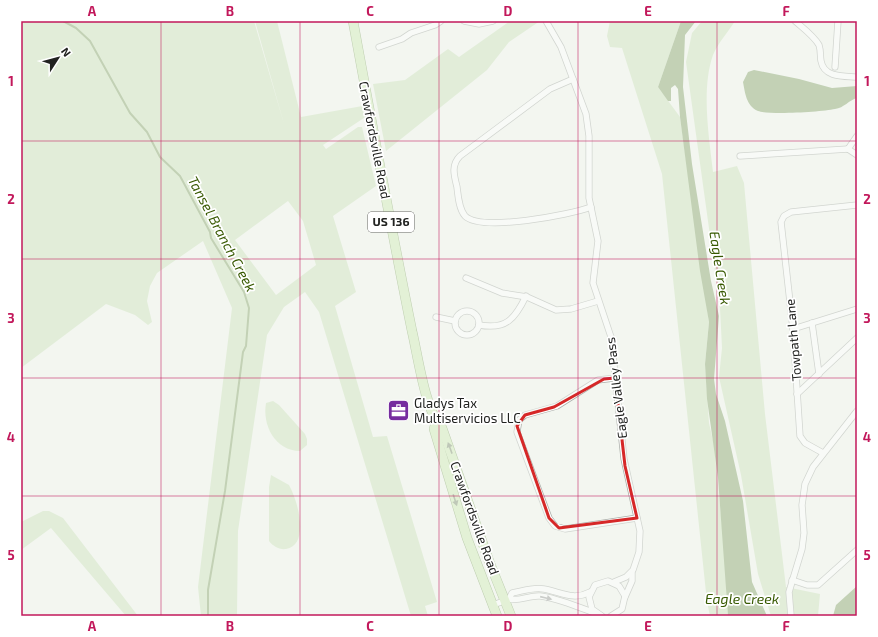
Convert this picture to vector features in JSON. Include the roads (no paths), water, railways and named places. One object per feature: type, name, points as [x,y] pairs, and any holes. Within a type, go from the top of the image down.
[{"type":"main road","name":"Crawfordsville Road","points":[[352,21],[407,306],[426,394],[436,422],[442,428],[480,538],[507,600],[511,616]]},
{"type":"main road","name":"Crawfordsville Road","points":[[436,422],[434,429],[449,482],[467,538],[497,616]]},
{"type":"street","points":[[379,47],[402,39],[415,31],[435,25],[441,21]]},
{"type":"street","points":[[464,21],[479,24],[492,21]]},
{"type":"street","name":"Eagle Valley Pass","points":[[546,21],[561,47],[586,114],[588,127],[588,188],[598,241],[593,277],[594,290],[611,337],[624,459],[637,518],[640,546],[637,562],[632,573],[632,581],[620,610],[611,616]]},
{"type":"street","points":[[796,21],[817,41],[821,52],[821,60],[826,71],[834,75],[857,77]]},
{"type":"street","points":[[835,68],[838,21]]},
{"type":"street","points":[[573,79],[550,89],[456,160],[454,173],[461,209],[465,215],[473,221],[500,222],[534,220],[562,215],[591,207]]},
{"type":"street","points":[[848,149],[857,136]]},
{"type":"street","points":[[740,156],[848,149],[857,155]]},
{"type":"street","name":"Towpath Lane","points":[[823,453],[809,446],[801,438],[793,329],[781,225],[784,216],[792,211],[857,205]]},
{"type":"street","points":[[466,278],[502,293],[526,296],[556,310],[571,309],[598,301]]},
{"type":"street","points":[[479,325],[494,327],[508,322],[517,314],[526,296]]},
{"type":"street","points":[[793,329],[857,309]]},
{"type":"street","points":[[469,311],[477,316],[479,325],[474,333],[466,335],[458,331],[455,321],[460,313],[469,311]]},
{"type":"street","points":[[436,317],[455,321]]},
{"type":"street","points":[[812,323],[819,374]]},
{"type":"street","points":[[797,394],[857,338]]},
{"type":"street","points":[[615,378],[596,381],[557,406],[529,413],[521,418],[517,426],[517,434],[549,520],[559,528],[565,529],[637,518]]},
{"type":"street","points":[[791,616],[789,597],[792,580],[803,543],[803,490],[810,473],[823,453],[857,411]]},
{"type":"street","points":[[792,580],[807,585],[818,585],[857,550]]},
{"type":"street","points":[[601,616],[594,611],[590,604],[590,592],[594,586],[601,582],[614,582],[632,573]]},
{"type":"street","points":[[614,582],[621,588],[625,599]]},
{"type":"street","points":[[507,600],[512,593],[534,589],[545,589],[571,596],[582,595],[590,592]]},
{"type":"street","points":[[493,605],[507,600],[515,601],[533,596],[544,597],[601,616]]},
{"type":"water","name":"Eagle Creek","points":[[681,21],[696,21],[685,35],[683,87],[692,164],[711,281],[719,316],[714,379],[716,394],[725,421],[743,501],[752,582],[767,616],[728,616],[718,478],[707,399],[705,364],[709,322],[700,271],[680,117],[678,89],[675,85],[671,88],[671,101],[668,101],[658,87]]},
{"type":"water","points":[[754,70],[799,79],[832,88],[857,86],[857,98],[841,107],[828,110],[784,113],[758,111],[751,106],[745,94],[743,82],[748,72]]},
{"type":"water","points":[[857,586],[857,616],[833,616],[836,605]]},
{"type":"waterway","name":"Tansel Branch Creek","points":[[63,21],[76,28],[90,41],[130,113],[147,132],[160,157],[180,176],[210,232],[211,238],[244,292],[249,308],[246,346],[243,352],[225,491],[208,590],[208,616]]},
{"type":"place","name":"Gladys Tax Multiservicios LLC","points":[[398,410]]}]
